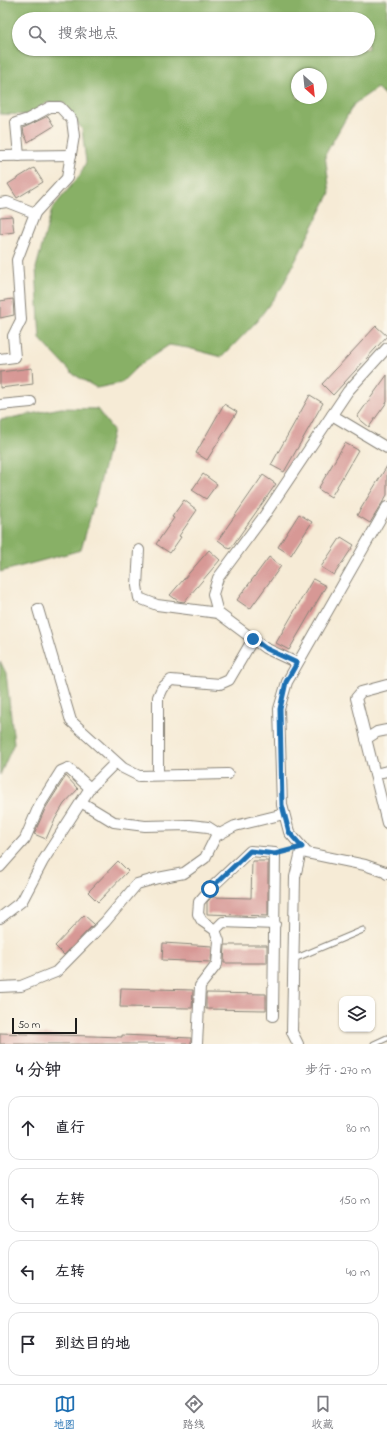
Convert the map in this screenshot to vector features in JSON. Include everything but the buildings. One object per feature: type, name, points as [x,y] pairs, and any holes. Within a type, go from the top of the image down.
[{"type":"street","points":[[0,358],[15,357],[13,336],[21,320],[17,260],[35,213],[67,178],[74,136],[72,120],[60,107],[50,107],[28,119],[16,123],[19,156]]},
{"type":"street","points":[[0,156],[71,155]]},
{"type":"street","points":[[0,203],[6,202],[35,213]]},
{"type":"street","points":[[218,613],[213,594],[218,578],[264,516],[348,391],[387,348]]},
{"type":"street","points":[[0,405],[31,402]]},
{"type":"street","points":[[332,415],[387,448]]},
{"type":"street","points":[[387,507],[286,682],[280,709],[282,805],[289,832],[307,854],[365,864],[387,874]]},
{"type":"street","points":[[139,550],[137,586],[139,598],[157,605],[218,613],[265,648],[297,663]]},
{"type":"street","points":[[38,609],[71,721],[123,768],[139,776],[228,774]]},
{"type":"street","points":[[158,775],[158,697],[162,688],[171,680],[220,684],[229,680],[253,639]]},
{"type":"street","points":[[387,685],[361,692],[356,698],[387,820]]},
{"type":"street","points":[[366,739],[377,732],[387,730]]},
{"type":"street","points":[[0,918],[22,901],[43,861],[90,788],[112,766]]},
{"type":"street","points":[[0,867],[25,839],[39,806],[61,771],[68,768],[90,788]]},
{"type":"street","points":[[375,774],[387,771]]},
{"type":"street","points":[[81,802],[114,822],[145,826],[190,824],[208,827],[219,834]]},
{"type":"street","points":[[0,987],[21,986],[56,972],[105,922],[137,884],[184,873],[205,858],[216,836],[219,834],[235,826],[284,814]]},
{"type":"street","points":[[298,1044],[292,1032],[295,877],[302,847]]},
{"type":"street","points":[[196,1044],[200,986],[217,964],[219,941],[215,930],[202,921],[198,914],[199,902],[210,889],[250,851],[275,854],[273,1016]]},
{"type":"street","points":[[215,930],[223,922],[275,924]]},
{"type":"lane","points":[[294,959],[363,930]]},
{"type":"lane","points":[[374,1044],[387,1038]]},
{"type":"path","points":[[275,854],[302,847]]},
{"type":"green space","points":[[0,0],[387,0],[387,98],[377,88],[354,104],[325,155],[330,193],[282,287],[257,321],[222,357],[188,348],[169,345],[138,366],[121,383],[97,388],[73,374],[40,339],[36,268],[52,209],[80,175],[86,162],[82,129],[63,102],[47,103],[28,115],[0,114]]},
{"type":"green space","points":[[61,408],[97,409],[113,430],[81,550],[0,572],[0,420]]},
{"type":"green space","points":[[0,661],[6,673],[14,743],[0,775]]},
{"type":"route","points":[[210,889],[250,851],[275,854],[302,847],[289,832],[282,805],[280,709],[286,682],[297,663],[265,648],[253,639]]}]
